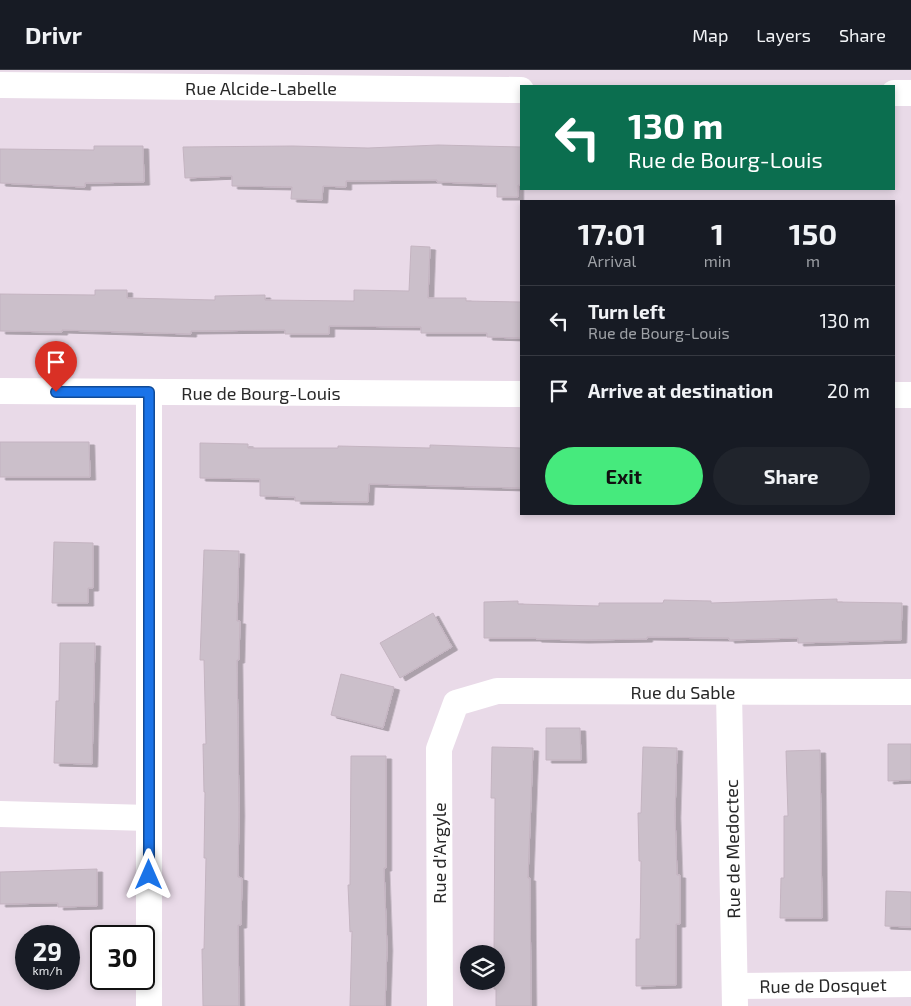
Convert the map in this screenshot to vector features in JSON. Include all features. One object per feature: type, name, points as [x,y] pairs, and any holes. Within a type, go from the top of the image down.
[{"type":"street","name":"Rue Alcide-Labelle","points":[[0,85],[520,90]]},
{"type":"street","points":[[895,93],[911,93]]},
{"type":"street","name":"Rue de Bourg-Louis","points":[[0,391],[520,394]]},
{"type":"street","points":[[149,392],[149,1006]]},
{"type":"street","points":[[895,395],[911,395]]},
{"type":"street","name":"Rue du Sable","points":[[456,703],[497,691],[911,692]]},
{"type":"street","name":"Rue de Medoctec","points":[[729,692],[735,996]]},
{"type":"street","name":"Rue d'Argyle","points":[[440,1006],[439,749],[456,703]]},
{"type":"street","points":[[0,814],[149,818]]},
{"type":"street","name":"Rue de Dosquet","points":[[735,996],[911,984]]},
{"type":"building","points":[[438,145],[520,147],[520,185],[518,185],[518,197],[497,197],[497,184],[437,182],[437,180],[346,181],[346,187],[323,186],[322,200],[291,199],[292,187],[232,186],[232,176],[185,178],[183,147],[293,146],[368,148]]},
{"type":"building","points":[[94,146],[143,146],[144,182],[85,183],[85,187],[0,183],[0,149],[94,150]]},
{"type":"building","points":[[411,246],[430,247],[428,298],[466,298],[466,301],[520,302],[520,338],[487,337],[487,333],[421,333],[421,327],[329,326],[329,334],[285,334],[285,330],[191,331],[191,334],[62,330],[62,332],[0,331],[0,294],[95,295],[95,290],[127,290],[127,298],[215,300],[215,296],[265,295],[265,300],[354,301],[354,290],[409,291]]},
{"type":"building","points":[[0,442],[89,442],[90,477],[0,477]]},
{"type":"building","points":[[200,443],[248,444],[248,448],[338,448],[338,446],[430,448],[430,445],[520,448],[520,488],[369,484],[368,502],[295,501],[295,497],[260,496],[260,479],[200,478]]},
{"type":"building","points":[[54,542],[93,543],[93,588],[88,588],[88,603],[52,603]]},
{"type":"building","points":[[204,550],[239,551],[237,621],[240,621],[239,660],[237,660],[238,877],[242,878],[241,925],[238,925],[239,1006],[203,1006],[202,949],[204,949],[206,858],[204,858],[205,792],[203,744],[206,744],[204,660],[200,660]]},
{"type":"building","points":[[837,599],[837,602],[902,603],[901,640],[798,643],[798,638],[729,640],[729,638],[647,637],[647,639],[583,640],[484,638],[484,602],[518,601],[518,604],[599,606],[599,603],[663,603],[664,600],[711,601],[711,603]]},
{"type":"building","points":[[433,613],[452,647],[400,678],[380,643]]},
{"type":"building","points":[[60,643],[95,643],[92,764],[54,763],[56,701],[59,701]]},
{"type":"building","points":[[341,674],[394,687],[383,728],[331,715]]},
{"type":"building","points":[[546,728],[580,728],[581,760],[546,760]]},
{"type":"building","points":[[888,744],[911,744],[911,780],[888,781]]},
{"type":"building","points":[[492,747],[533,748],[528,878],[530,878],[531,1006],[496,1006],[496,990],[505,990],[505,945],[494,945],[495,798],[491,798]]},
{"type":"building","points":[[643,747],[677,748],[675,815],[677,875],[680,875],[680,924],[676,924],[676,985],[636,986],[636,939],[640,939],[641,861],[639,861],[638,813],[641,813]]},
{"type":"building","points":[[820,750],[822,918],[780,918],[781,878],[784,878],[784,816],[788,816],[786,751]]},
{"type":"building","points":[[351,756],[386,756],[386,868],[384,868],[387,948],[385,1006],[350,1006],[352,931],[350,932],[348,885],[350,885]]},
{"type":"building","points":[[97,869],[97,906],[58,907],[58,903],[0,904],[0,872]]},
{"type":"building","points":[[886,891],[911,892],[911,927],[885,926]]},
{"type":"route","points":[[56,392],[149,392],[149,875]]}]
